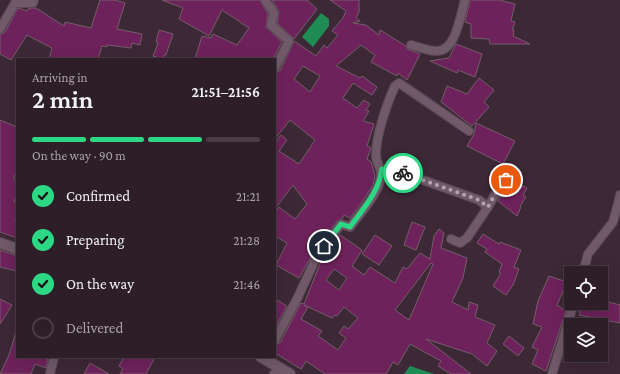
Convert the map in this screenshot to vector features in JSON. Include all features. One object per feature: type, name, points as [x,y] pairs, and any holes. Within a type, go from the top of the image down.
[{"type":"street","points":[[0,29],[15,3],[32,3],[34,0]]},
{"type":"street","points":[[265,0],[274,13],[271,24],[289,41],[276,66]]},
{"type":"street","points":[[411,45],[436,51],[445,49],[452,44],[465,0]]},
{"type":"street","points":[[276,338],[298,297],[316,258],[341,224],[350,227],[376,191],[382,169],[375,156],[384,114],[392,93],[399,83],[469,131]]},
{"type":"street","points":[[382,169],[402,173],[479,200],[488,207]]},
{"type":"street","points":[[451,239],[460,243],[467,238],[488,207],[502,182],[506,180],[503,173]]},
{"type":"street","points":[[584,266],[588,254],[613,222],[619,204],[620,195]]},
{"type":"street","points":[[0,243],[16,249]]},
{"type":"street","points":[[552,374],[572,310]]},
{"type":"street","points":[[50,374],[54,358]]},
{"type":"street","points":[[264,358],[276,370],[290,374]]},
{"type":"shaded area","points":[[321,13],[329,19],[329,26],[313,47],[302,37]]},
{"type":"shaded area","points":[[410,366],[434,374],[404,374]]},
{"type":"building","points":[[100,0],[115,0],[125,3],[117,29],[142,34],[140,45],[132,43],[131,48],[107,45],[107,47],[102,46],[98,58],[49,58],[52,48],[27,35],[11,60],[0,54],[0,35],[5,32],[18,8],[27,11],[29,8],[36,8],[64,26],[65,22],[91,28]]},
{"type":"building","points":[[162,0],[260,0],[268,14],[266,27],[282,42],[274,58],[195,58],[202,36],[211,38],[213,34],[237,45],[249,28],[222,10],[209,36],[179,19],[183,8]]},
{"type":"building","points":[[272,0],[307,0],[317,9],[294,39],[277,23],[279,12]]},
{"type":"building","points":[[330,0],[359,0],[359,12],[356,18],[360,21],[353,23],[366,25],[379,35],[380,30],[406,46],[407,49],[420,54],[407,80],[398,73],[397,76],[371,62],[375,55],[361,45],[336,66],[360,78],[362,76],[377,87],[372,95],[353,83],[343,98],[357,108],[364,100],[370,104],[366,110],[369,111],[363,121],[374,124],[367,146],[371,148],[367,159],[371,162],[375,176],[373,185],[362,202],[350,218],[344,215],[342,219],[337,221],[312,255],[299,278],[276,265],[287,243],[276,237],[276,211],[279,207],[295,219],[307,204],[293,185],[276,208],[276,142],[281,135],[287,140],[279,151],[299,164],[315,140],[290,120],[276,138],[276,73],[280,71],[294,41],[316,56],[324,45],[327,48],[338,35],[332,31],[343,18],[346,11]],"holes":[[[303,66],[320,76],[310,92],[294,79]]]},
{"type":"building","points":[[470,0],[499,0],[515,4],[511,21],[515,22],[512,30],[514,30],[513,36],[530,44],[490,44],[489,39],[471,38],[471,24],[465,22]]},
{"type":"building","points":[[159,30],[173,34],[166,55],[164,55],[162,58],[153,56],[158,43],[156,42]]},
{"type":"building","points":[[456,44],[482,54],[475,77],[458,70],[457,73],[430,61],[449,58]]},
{"type":"building","points":[[479,78],[494,90],[484,102],[489,107],[472,126],[441,102],[447,86],[467,94]]},
{"type":"building","points":[[0,120],[16,127],[16,173],[13,179],[16,180],[16,196],[14,202],[16,202],[16,238],[0,232]]},
{"type":"building","points":[[476,123],[515,141],[503,164],[467,146],[474,134]]},
{"type":"building","points":[[511,180],[527,188],[523,195],[526,197],[520,206],[521,207],[517,216],[498,201]]},
{"type":"building","points":[[412,222],[425,227],[416,250],[404,245]]},
{"type":"building","points":[[439,229],[444,233],[441,248],[467,258],[463,278],[452,302],[468,310],[469,302],[478,305],[475,317],[495,325],[487,343],[497,351],[487,366],[472,354],[426,339],[471,374],[451,374],[438,366],[441,361],[410,344],[398,365],[393,362],[386,374],[325,374],[306,361],[301,369],[276,354],[276,345],[280,343],[301,303],[304,304],[321,261],[340,235],[362,250],[352,266],[364,275],[370,267],[395,283],[403,267],[407,269],[420,253],[430,259],[434,236]],"holes":[[[431,263],[433,264],[409,320],[395,310]],[[334,269],[347,278],[339,290],[326,280]],[[304,305],[332,318],[335,315],[337,316],[344,307],[358,318],[348,329],[344,326],[339,333],[346,338],[338,350],[318,336],[322,331],[301,319],[308,307]]]},
{"type":"building","points":[[483,234],[499,244],[500,242],[521,250],[514,267],[519,269],[513,285],[506,295],[493,286],[501,273],[499,272],[502,264],[485,252],[487,249],[477,243]]},
{"type":"building","points":[[375,235],[392,246],[379,265],[362,254]]},
{"type":"building","points":[[0,250],[16,256],[16,271],[0,267]]},
{"type":"building","points":[[549,276],[564,281],[564,289],[557,305],[566,311],[546,371],[532,364],[538,350],[532,347],[542,327],[533,324],[538,301]]},
{"type":"building","points":[[0,299],[12,305],[0,324]]},
{"type":"building","points":[[276,300],[287,306],[276,326]]},
{"type":"building","points":[[608,302],[620,305],[620,323],[608,321],[608,318],[594,318],[579,315],[580,310],[608,310]]},
{"type":"building","points":[[16,332],[16,358],[48,358],[46,368],[35,364],[31,374],[0,374],[9,355]]},
{"type":"building","points":[[509,336],[524,348],[518,356],[503,344]]},
{"type":"building","points":[[123,358],[154,358],[146,374],[120,374],[123,369],[119,366]]},
{"type":"building","points":[[90,363],[109,374],[84,374]]},
{"type":"way so far","points":[[403,173],[479,200],[488,207],[502,182],[506,180]]},
{"type":"route","points":[[324,246],[341,224],[350,227],[376,191],[382,169],[403,173]]}]
